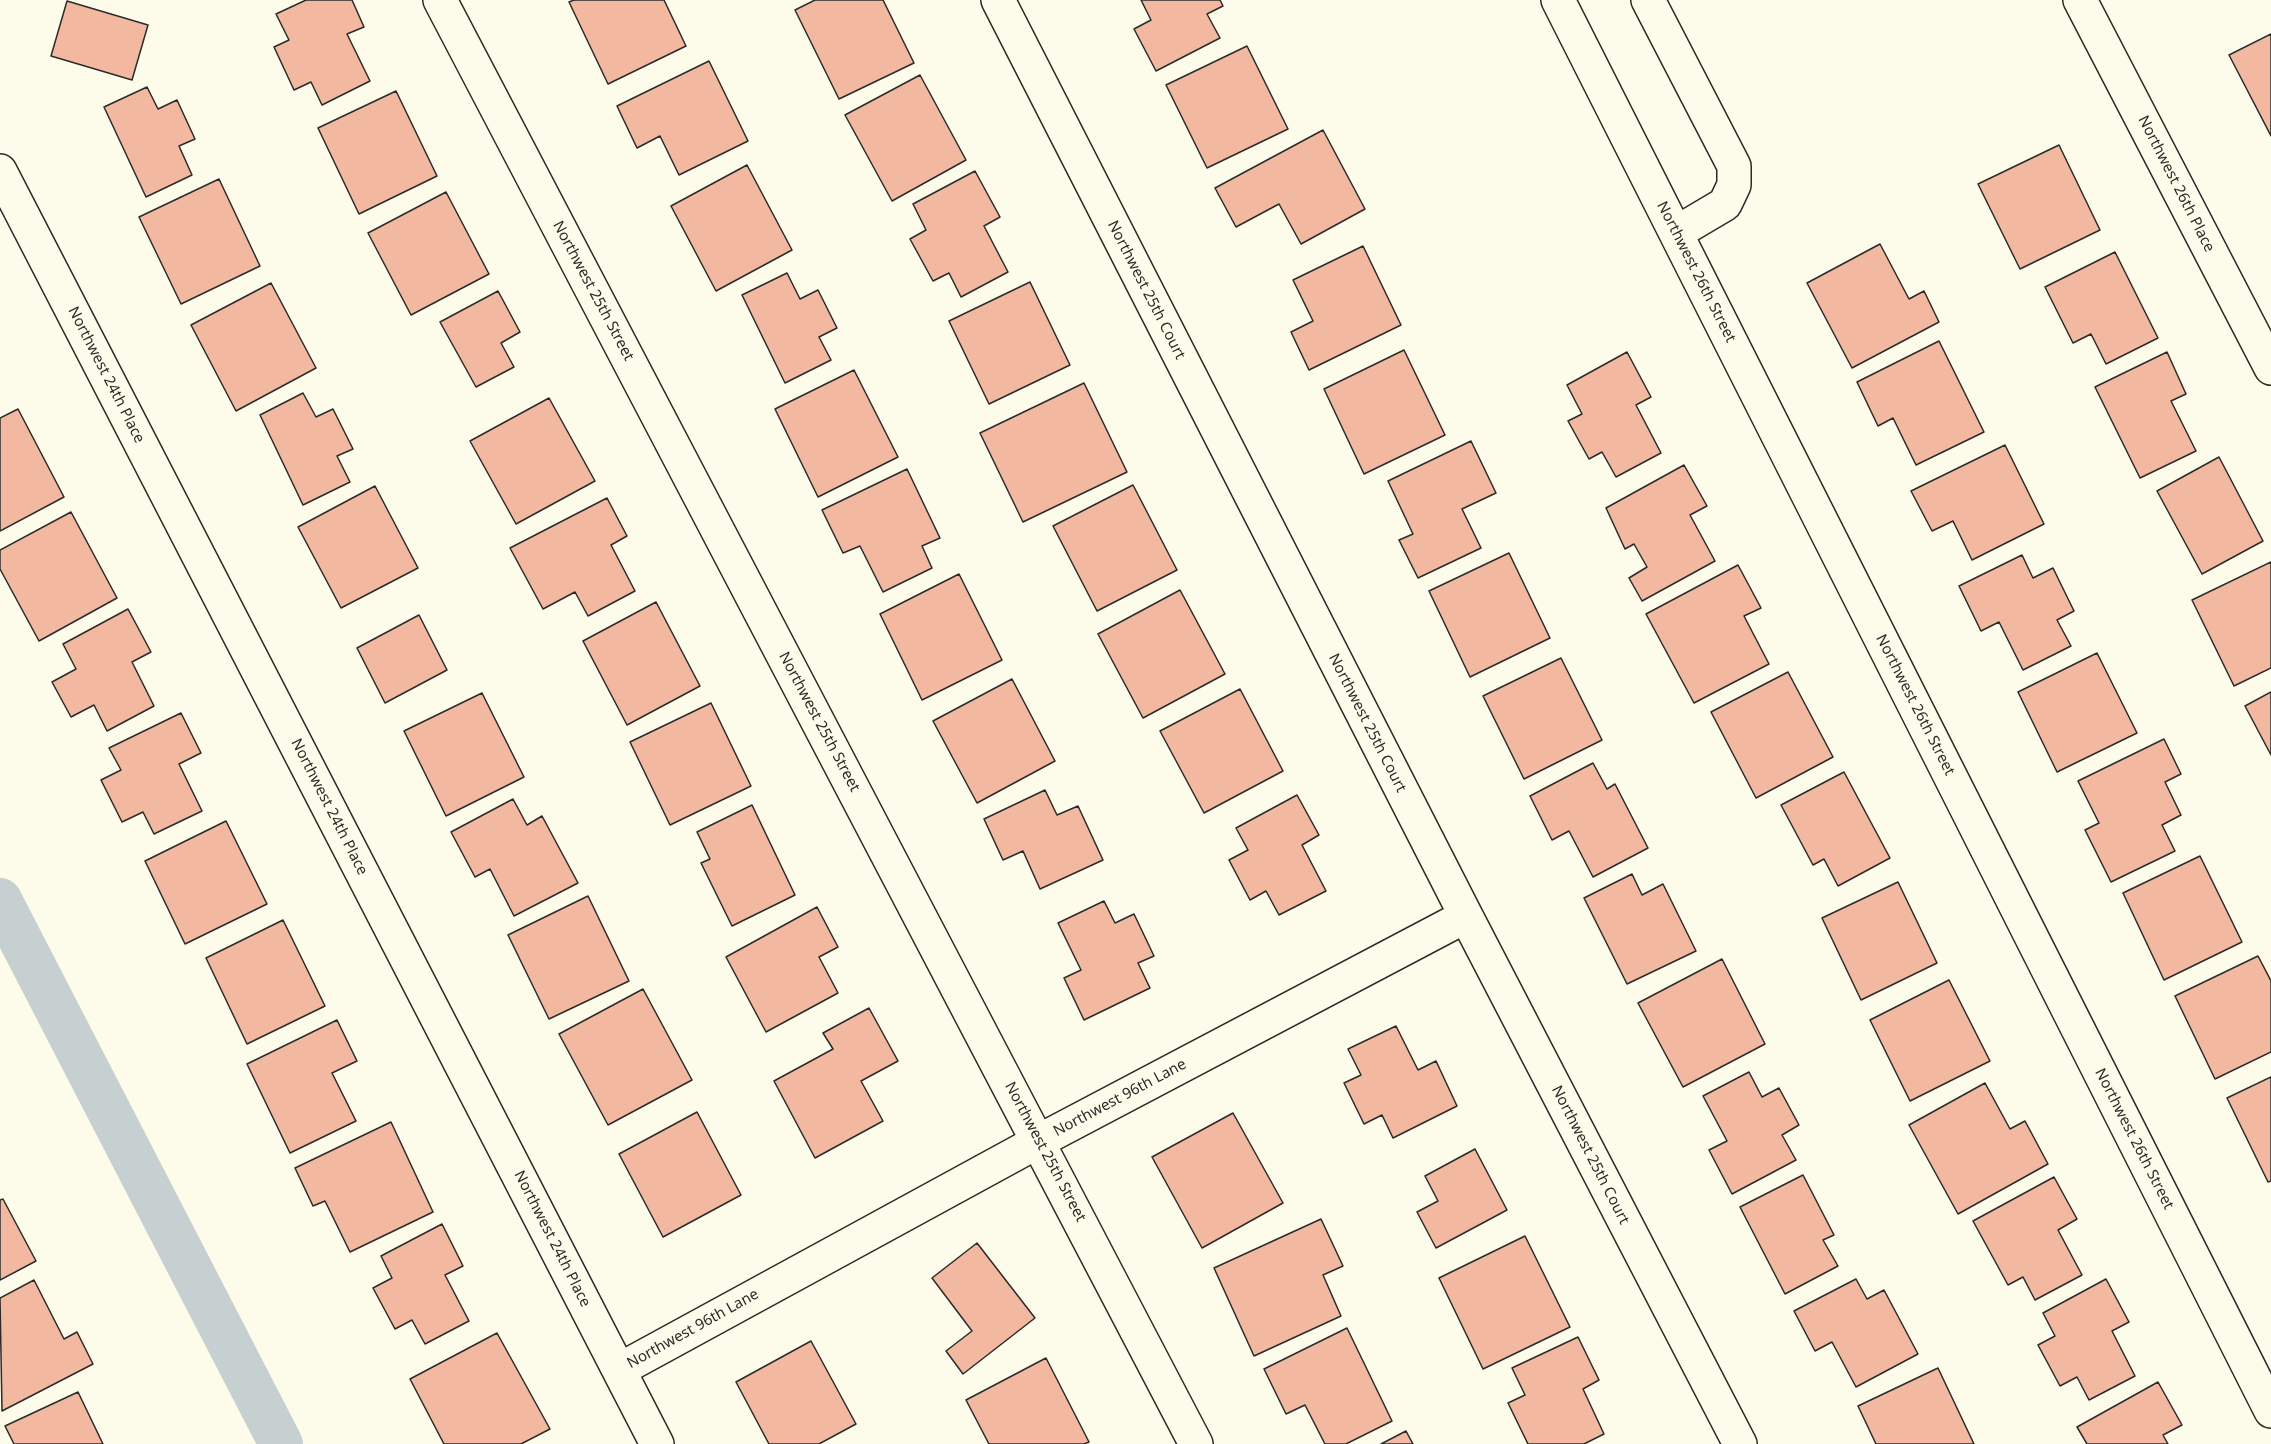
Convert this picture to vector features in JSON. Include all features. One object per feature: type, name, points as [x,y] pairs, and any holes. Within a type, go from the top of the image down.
[{"type":"street","name":"Northwest 25th Street","points":[[440,0],[1196,1444]]},
{"type":"street","name":"Northwest 25th Court","points":[[998,0],[1466,916],[1740,1444]]},
{"type":"street","name":"Northwest 26th Street","points":[[1558,0],[2271,1411]]},
{"type":"street","points":[[1648,0],[1734,166],[1734,185],[1725,204],[1676,233]]},
{"type":"street","name":"Northwest 26th Place","points":[[2080,0],[2271,368]]},
{"type":"street","name":"Northwest 24th Place","points":[[0,171],[657,1444]]},
{"type":"street","name":"Northwest 96th Lane","points":[[619,1370],[1039,1141],[1466,916]]},
{"type":"building","points":[[306,0],[352,0],[364,27],[347,34],[370,81],[322,105],[311,82],[294,90],[274,47],[289,40],[276,14]]},
{"type":"building","points":[[574,0],[664,0],[686,46],[608,84],[569,2]]},
{"type":"building","points":[[815,0],[883,0],[914,63],[839,99],[795,10]]},
{"type":"building","points":[[1141,0],[1220,0],[1223,6],[1207,14],[1220,38],[1156,71],[1134,29],[1151,20]]},
{"type":"building","points":[[67,1],[148,25],[132,80],[51,56]]},
{"type":"building","points":[[2271,34],[2271,136],[2229,55]]},
{"type":"building","points":[[1247,46],[1288,129],[1207,168],[1166,85]]},
{"type":"building","points":[[709,61],[748,141],[679,175],[660,136],[637,148],[617,106]]},
{"type":"building","points":[[920,75],[966,160],[892,201],[845,115]]},
{"type":"building","points":[[147,87],[158,109],[177,100],[195,139],[179,146],[192,175],[146,197],[104,107]]},
{"type":"building","points":[[396,91],[437,176],[359,214],[318,128]]},
{"type":"building","points":[[1323,130],[1365,209],[1301,244],[1279,204],[1236,227],[1215,188]]},
{"type":"building","points":[[2059,145],[2100,230],[2020,269],[1978,184]]},
{"type":"building","points":[[747,165],[792,250],[716,291],[671,206]]},
{"type":"building","points":[[975,171],[1000,217],[984,226],[1008,272],[961,297],[949,273],[933,281],[910,239],[926,230],[913,204]]},
{"type":"building","points":[[219,179],[260,266],[181,304],[139,217]]},
{"type":"building","points":[[446,192],[489,274],[411,315],[368,233]]},
{"type":"building","points":[[1880,244],[1909,299],[1924,291],[1939,322],[1852,368],[1807,283]]},
{"type":"building","points":[[1363,246],[1401,325],[1309,370],[1291,332],[1313,321],[1293,280]]},
{"type":"building","points":[[2115,252],[2158,338],[2106,364],[2091,334],[2073,343],[2045,287]]},
{"type":"building","points":[[787,273],[800,299],[818,290],[837,328],[819,337],[831,360],[785,383],[742,295]]},
{"type":"building","points":[[1030,282],[1070,365],[989,404],[949,321]]},
{"type":"building","points":[[271,283],[316,368],[236,411],[191,325]]},
{"type":"building","points":[[498,291],[520,332],[501,343],[514,367],[476,387],[440,322]]},
{"type":"building","points":[[1939,341],[1984,432],[1916,465],[1893,418],[1878,426],[1857,382]]},
{"type":"building","points":[[1404,350],[1445,435],[1364,474],[1324,389]]},
{"type":"building","points":[[1627,352],[1651,397],[1636,405],[1661,453],[1616,477],[1602,452],[1589,459],[1568,421],[1582,414],[1567,385]]},
{"type":"building","points":[[2167,352],[2186,394],[2171,401],[2196,451],[2140,478],[2095,387]]},
{"type":"building","points":[[854,370],[898,457],[818,497],[775,409]]},
{"type":"building","points":[[1084,383],[1127,472],[1023,522],[980,433]]},
{"type":"building","points":[[303,393],[316,417],[333,409],[353,449],[337,456],[350,482],[303,505],[260,415]]},
{"type":"building","points":[[549,398],[595,481],[516,524],[470,441]]},
{"type":"building","points":[[18,409],[64,497],[0,531],[0,418]]},
{"type":"building","points":[[1471,441],[1496,493],[1462,509],[1481,548],[1418,578],[1399,540],[1413,534],[1388,481]]},
{"type":"building","points":[[2005,445],[2044,524],[1972,560],[1953,521],[1932,531],[1911,491]]},
{"type":"building","points":[[2219,457],[2263,541],[2202,574],[2157,491]]},
{"type":"building","points":[[1684,465],[1707,506],[1690,515],[1715,561],[1642,601],[1629,578],[1647,567],[1634,544],[1625,549],[1606,508]]},
{"type":"building","points":[[907,469],[940,538],[922,546],[932,568],[883,592],[860,546],[843,553],[822,510]]},
{"type":"building","points":[[1133,485],[1177,570],[1097,611],[1053,526]]},
{"type":"building","points":[[375,486],[418,568],[341,608],[298,527]]},
{"type":"building","points":[[607,498],[627,536],[611,545],[635,591],[588,616],[575,592],[543,609],[510,548]]},
{"type":"building","points":[[71,512],[117,598],[39,641],[0,569],[0,550]]},
{"type":"building","points":[[1509,553],[1550,638],[1470,677],[1429,591]]},
{"type":"building","points":[[2022,555],[2033,578],[2053,568],[2074,611],[2057,620],[2071,646],[2023,670],[1999,622],[1981,631],[1959,586]]},
{"type":"building","points":[[2271,562],[2271,668],[2234,686],[2192,600]]},
{"type":"building","points":[[1738,565],[1761,608],[1744,616],[1769,664],[1694,703],[1646,614]]},
{"type":"building","points":[[959,574],[1002,660],[922,700],[880,614]]},
{"type":"building","points":[[1180,590],[1225,674],[1143,718],[1098,634]]},
{"type":"building","points":[[656,602],[700,686],[627,725],[583,641]]},
{"type":"building","points":[[128,609],[151,652],[132,662],[154,706],[107,731],[94,705],[71,717],[52,682],[76,669],[63,644]]},
{"type":"building","points":[[419,615],[447,670],[385,703],[357,648]]},
{"type":"building","points":[[2097,653],[2137,733],[2057,772],[2018,692]]},
{"type":"building","points":[[1561,658],[1602,740],[1524,779],[1483,696]]},
{"type":"building","points":[[1788,672],[1833,757],[1756,798],[1711,712]]},
{"type":"building","points":[[1012,679],[1055,761],[977,803],[933,721]]},
{"type":"building","points":[[1240,689],[1283,771],[1204,813],[1160,731]]},
{"type":"building","points":[[2271,692],[2271,755],[2245,706]]},
{"type":"building","points":[[482,693],[524,777],[446,816],[404,731]]},
{"type":"building","points":[[711,703],[751,786],[670,825],[630,742]]},
{"type":"building","points":[[181,713],[201,753],[179,764],[202,811],[154,834],[143,812],[122,822],[101,780],[121,770],[109,748]]},
{"type":"building","points":[[2164,739],[2181,774],[2165,782],[2181,815],[2162,825],[2175,851],[2111,882],[2085,830],[2099,823],[2078,781]]},
{"type":"building","points":[[1593,763],[1607,789],[1615,784],[1648,848],[1593,877],[1569,831],[1552,840],[1530,796]]},
{"type":"building","points":[[1844,772],[1890,858],[1838,886],[1824,859],[1813,865],[1781,805]]},
{"type":"building","points":[[1045,790],[1057,815],[1078,806],[1103,860],[1040,889],[1023,851],[1003,860],[984,819]]},
{"type":"building","points":[[1297,795],[1319,835],[1302,845],[1326,891],[1279,915],[1266,891],[1250,900],[1229,860],[1248,850],[1236,828]]},
{"type":"building","points":[[513,799],[527,825],[542,816],[578,883],[514,916],[490,869],[475,877],[451,832]]},
{"type":"building","points":[[752,805],[795,895],[732,926],[701,863],[710,859],[697,832]]},
{"type":"building","points":[[226,821],[267,904],[185,944],[145,861]]},
{"type":"building","points":[[2200,856],[2242,942],[2164,980],[2123,893]]},
{"type":"building","points":[[1632,874],[1642,895],[1663,884],[1696,951],[1627,984],[1584,898]]},
{"type":"building","points":[[1898,882],[1937,963],[1861,1000],[1822,918]]},
{"type":"building","points":[[588,896],[629,981],[549,1019],[508,935]]},
{"type":"building","points":[[1104,901],[1115,923],[1134,914],[1154,956],[1138,963],[1150,988],[1084,1020],[1064,978],[1081,970],[1058,923]]},
{"type":"building","points":[[817,907],[838,947],[819,957],[838,993],[766,1032],[726,957]]},
{"type":"building","points":[[283,920],[325,1006],[247,1044],[206,958]]},
{"type":"building","points":[[2258,956],[2271,981],[2271,1052],[2215,1079],[2175,996]]},
{"type":"building","points":[[1722,959],[1765,1044],[1683,1087],[1638,1003]]},
{"type":"building","points":[[1949,980],[1990,1061],[1910,1101],[1870,1020]]},
{"type":"building","points":[[643,989],[692,1080],[608,1125],[559,1034]]},
{"type":"building","points":[[869,1008],[898,1061],[861,1081],[883,1121],[815,1158],[774,1081],[833,1049],[823,1033]]},
{"type":"building","points":[[337,1020],[357,1061],[332,1073],[356,1121],[290,1153],[247,1064]]},
{"type":"building","points":[[1396,1026],[1418,1070],[1436,1061],[1457,1106],[1393,1138],[1382,1115],[1364,1124],[1344,1083],[1361,1075],[1348,1049]]},
{"type":"building","points":[[1749,1072],[1762,1097],[1779,1088],[1799,1125],[1782,1135],[1796,1160],[1732,1194],[1709,1150],[1727,1141],[1703,1096]]},
{"type":"building","points":[[2271,1077],[2271,1181],[2268,1182],[2227,1098]]},
{"type":"building","points":[[1985,1083],[2010,1129],[2025,1121],[2048,1164],[1958,1214],[1909,1125]]},
{"type":"building","points":[[697,1112],[741,1195],[663,1237],[619,1154]]},
{"type":"building","points":[[1233,1113],[1283,1203],[1202,1248],[1152,1157]]},
{"type":"building","points":[[391,1122],[433,1212],[350,1252],[325,1201],[313,1206],[295,1168]]},
{"type":"building","points":[[1475,1149],[1507,1210],[1436,1248],[1417,1212],[1438,1201],[1425,1176]]},
{"type":"building","points":[[1803,1175],[1834,1235],[1823,1240],[1838,1266],[1785,1294],[1740,1207]]},
{"type":"building","points":[[2054,1177],[2077,1219],[2058,1230],[2082,1275],[2035,1300],[2023,1277],[2008,1285],[1973,1221]]},
{"type":"building","points":[[3,1199],[36,1261],[0,1280],[0,1200]]},
{"type":"building","points":[[1321,1219],[1343,1266],[1323,1275],[1341,1316],[1254,1356],[1214,1268]]},
{"type":"building","points":[[442,1224],[463,1266],[445,1275],[469,1321],[425,1344],[412,1320],[395,1329],[373,1288],[392,1278],[381,1256]]},
{"type":"building","points":[[1525,1236],[1570,1327],[1483,1369],[1439,1278]]},
{"type":"building","points":[[977,1243],[1035,1318],[963,1374],[946,1351],[972,1331],[932,1278]]},
{"type":"building","points":[[1856,1279],[1867,1299],[1884,1290],[1918,1354],[1856,1387],[1832,1342],[1815,1351],[1794,1311]]},
{"type":"building","points":[[2106,1279],[2129,1322],[2112,1331],[2135,1376],[2089,1400],[2077,1377],[2060,1386],[2038,1345],[2055,1336],[2043,1313]]},
{"type":"building","points":[[34,1280],[64,1339],[77,1332],[93,1364],[2,1411],[0,1298]]},
{"type":"building","points":[[1347,1328],[1392,1421],[1346,1444],[1325,1444],[1305,1405],[1286,1414],[1264,1369]]},
{"type":"building","points":[[497,1333],[550,1429],[521,1444],[444,1444],[410,1379]]},
{"type":"building","points":[[1578,1337],[1599,1380],[1583,1389],[1604,1434],[1584,1444],[1528,1444],[1508,1403],[1525,1395],[1512,1368]]},
{"type":"building","points":[[811,1341],[856,1424],[819,1444],[769,1444],[736,1382]]},
{"type":"building","points":[[1046,1358],[1089,1442],[1084,1444],[989,1444],[966,1400]]},
{"type":"building","points":[[1938,1368],[1974,1444],[1876,1444],[1858,1406]]},
{"type":"building","points":[[2158,1382],[2182,1425],[2163,1435],[2168,1444],[2087,1444],[2077,1427]]},
{"type":"building","points":[[78,1392],[103,1444],[14,1444],[5,1426]]},
{"type":"building","points":[[1406,1431],[1413,1444],[1381,1444]]},
{"type":"waterway","points":[[0,900],[281,1444]]}]
